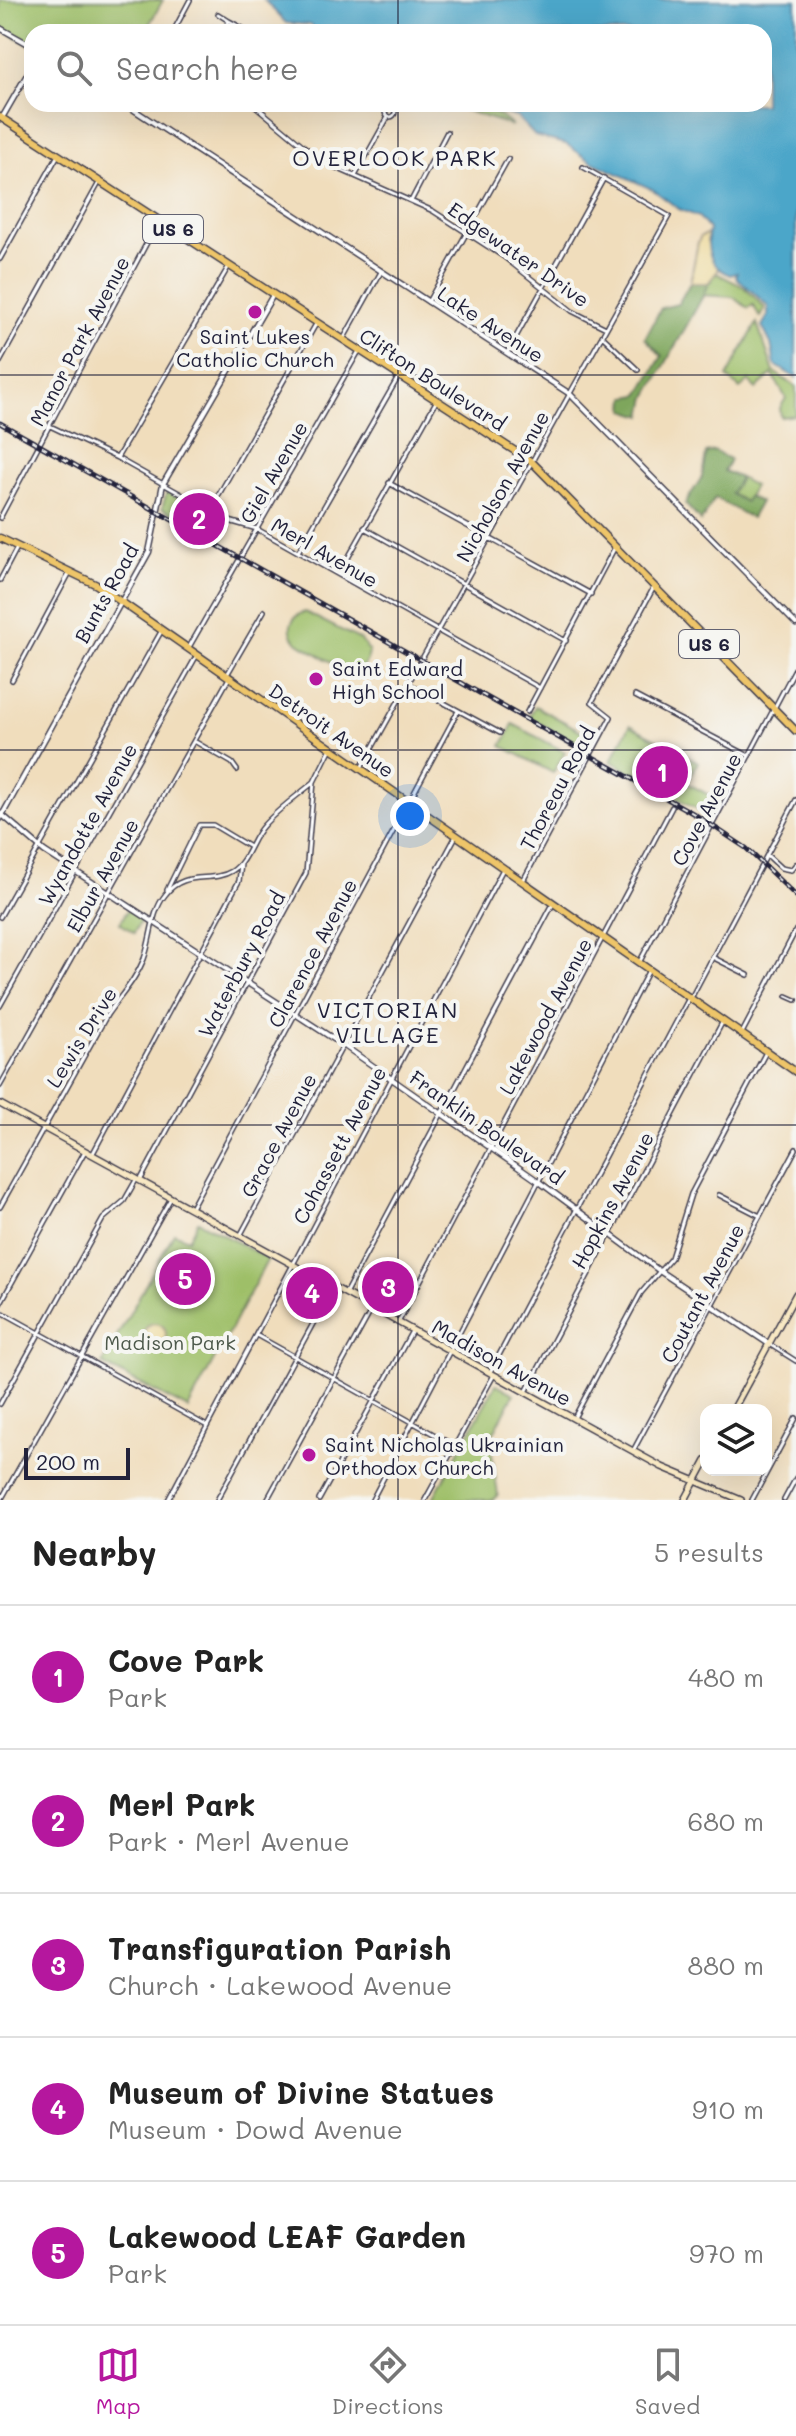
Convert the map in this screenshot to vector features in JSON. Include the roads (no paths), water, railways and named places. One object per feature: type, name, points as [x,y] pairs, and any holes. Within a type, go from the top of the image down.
[{"type":"main road","name":"Clifton Boulevard","points":[[1,119],[532,462],[796,731]]},
{"type":"main road","name":"Detroit Avenue","points":[[0,538],[70,570],[120,601],[796,1072]]},
{"type":"main road","name":"Madison Avenue","points":[[0,1104],[633,1451],[695,1482],[741,1500]]},
{"type":"main road","points":[[736,1404],[796,1294]]},
{"type":"main road","points":[[685,1500],[700,1472]]},
{"type":"street","points":[[177,24],[190,0]]},
{"type":"street","points":[[218,14],[235,24]]},
{"type":"street","points":[[0,28],[24,42]]},
{"type":"street","points":[[1,119],[24,80]]},
{"type":"street","name":"Lake Avenue","points":[[141,112],[570,394],[796,624]]},
{"type":"street","name":"Edgewater Drive","points":[[263,112],[323,162],[411,201],[467,233],[504,257],[544,291],[606,328]]},
{"type":"street","points":[[355,177],[388,117]]},
{"type":"street","points":[[411,201],[447,132]]},
{"type":"street","points":[[0,259],[58,155]]},
{"type":"street","points":[[428,302],[508,159]]},
{"type":"street","points":[[507,353],[604,178],[583,167]]},
{"type":"street","name":"Nicholson Avenue","points":[[360,769],[669,216],[604,178]]},
{"type":"street","points":[[0,362],[100,181]]},
{"type":"street","name":"Manor Park Avenue","points":[[0,518],[159,220]]},
{"type":"street","points":[[117,458],[229,266]]},
{"type":"street","points":[[343,340],[381,272]]},
{"type":"street","name":"Bunts Road","points":[[1,815],[151,545],[156,505],[163,484],[273,295]]},
{"type":"street","points":[[210,510],[316,324]]},
{"type":"street","points":[[602,336],[638,370]]},
{"type":"street","name":"Giel Avenue","points":[[188,649],[359,351]]},
{"type":"street","points":[[298,552],[399,376]]},
{"type":"street","points":[[338,575],[437,400]]},
{"type":"street","name":"Merl Avenue","points":[[50,426],[117,458],[229,521],[257,529],[540,688]]},
{"type":"street","points":[[389,483],[591,594]]},
{"type":"street","points":[[364,528],[566,641]]},
{"type":"street","points":[[0,580],[18,546]]},
{"type":"street","points":[[527,712],[615,547]]},
{"type":"street","points":[[12,680],[70,570]]},
{"type":"street","name":"Thoreau Road","points":[[522,882],[611,717],[592,702],[654,587]]},
{"type":"street","name":"Elbur Avenue","points":[[0,1086],[264,611]]},
{"type":"street","points":[[0,917],[162,630]]},
{"type":"street","name":"Wyandotte Avenue","points":[[0,1006],[197,655]]},
{"type":"street","name":"Cove Avenue","points":[[639,963],[796,667]]},
{"type":"street","points":[[409,684],[500,733]]},
{"type":"street","points":[[635,696],[749,756]]},
{"type":"street","name":"Clarence Avenue","points":[[190,1209],[458,711]]},
{"type":"street","points":[[194,741],[232,763],[237,770]]},
{"type":"street","name":"Waterbury Road","points":[[0,1404],[103,1219],[124,1201],[138,1180],[306,873],[314,782],[331,748]]},
{"type":"street","points":[[92,1155],[239,877],[248,846],[270,818],[314,782]]},
{"type":"street","points":[[425,1500],[796,800]]},
{"type":"street","name":"Lakewood Avenue","points":[[398,1323],[672,807]]},
{"type":"street","name":"Franklin Boulevard","points":[[1,815],[39,847],[343,1045],[538,1181],[609,1236],[796,1361]]},
{"type":"street","name":"Lewis Drive","points":[[0,1207],[107,1015],[125,994],[143,959],[153,919],[199,825],[213,825],[248,846]]},
{"type":"street","name":"Grace Avenue","points":[[240,1236],[456,836]]},
{"type":"street","points":[[767,855],[783,869],[795,866]]},
{"type":"street","points":[[166,892],[189,878],[231,872],[241,864]]},
{"type":"street","name":"Cohassett Avenue","points":[[168,1500],[503,869]]},
{"type":"street","points":[[231,872],[239,877]]},
{"type":"street","points":[[172,877],[181,883]]},
{"type":"street","points":[[345,1294],[553,904]]},
{"type":"street","points":[[741,1034],[796,930]]},
{"type":"street","points":[[714,958],[748,975]]},
{"type":"street","points":[[372,1500],[450,1357],[449,1351],[649,970]]},
{"type":"street","points":[[787,996],[796,1000]]},
{"type":"street","name":"Hopkins Avenue","points":[[526,1392],[723,1021]]},
{"type":"street","points":[[574,1419],[641,1293],[661,1272],[681,1235],[691,1194],[766,1052]]},
{"type":"street","name":"Coutant Avenue","points":[[633,1451],[796,1149]]},
{"type":"street","points":[[0,1304],[85,1151]]},
{"type":"street","points":[[719,1195],[760,1216]]},
{"type":"street","points":[[1,1500],[171,1198]]},
{"type":"street","points":[[217,1500],[333,1287]]},
{"type":"street","points":[[267,1500],[372,1309]]},
{"type":"street","points":[[0,1311],[207,1426]]},
{"type":"street","points":[[319,1500],[412,1331]]},
{"type":"street","points":[[256,1335],[455,1446]]},
{"type":"street","points":[[752,1500],[796,1418]]},
{"type":"street","points":[[784,1500],[796,1478]]},
{"type":"water","points":[[264,0],[796,0],[796,378],[775,365],[771,344],[762,326],[768,316],[768,306],[736,277],[737,273],[730,275],[713,262],[708,244],[709,229],[699,217],[679,209],[652,189],[592,162],[566,144],[535,136],[517,117],[499,112],[772,112],[772,24],[286,23]]},
{"type":"railway","points":[[0,423],[696,815],[746,848],[796,896]]},
{"type":"place","name":"Saint Lukes Catholic Church","points":[[255,312]]},
{"type":"place","name":"Merl Park","points":[[199,519]]},
{"type":"place","name":"Saint Edward High School","points":[[316,679]]},
{"type":"place","name":"Cove Park","points":[[662,772]]},
{"type":"place","name":"Lakewood LEAF Garden","points":[[185,1279]]},
{"type":"place","name":"Transfiguration Parish","points":[[388,1287]]},
{"type":"place","name":"Museum of Divine Statues","points":[[312,1293]]},
{"type":"place","name":"Saint Nicholas Ukrainian Orthodox Church","points":[[309,1455]]},
{"type":"district","name":"OVERLOOK PARK","points":[[395,157]]},
{"type":"district","name":"VICTORIAN VILLAGE","points":[[388,1022]]},
{"type":"park label","name":"Madison Park","points":[[170,1342]]}]
